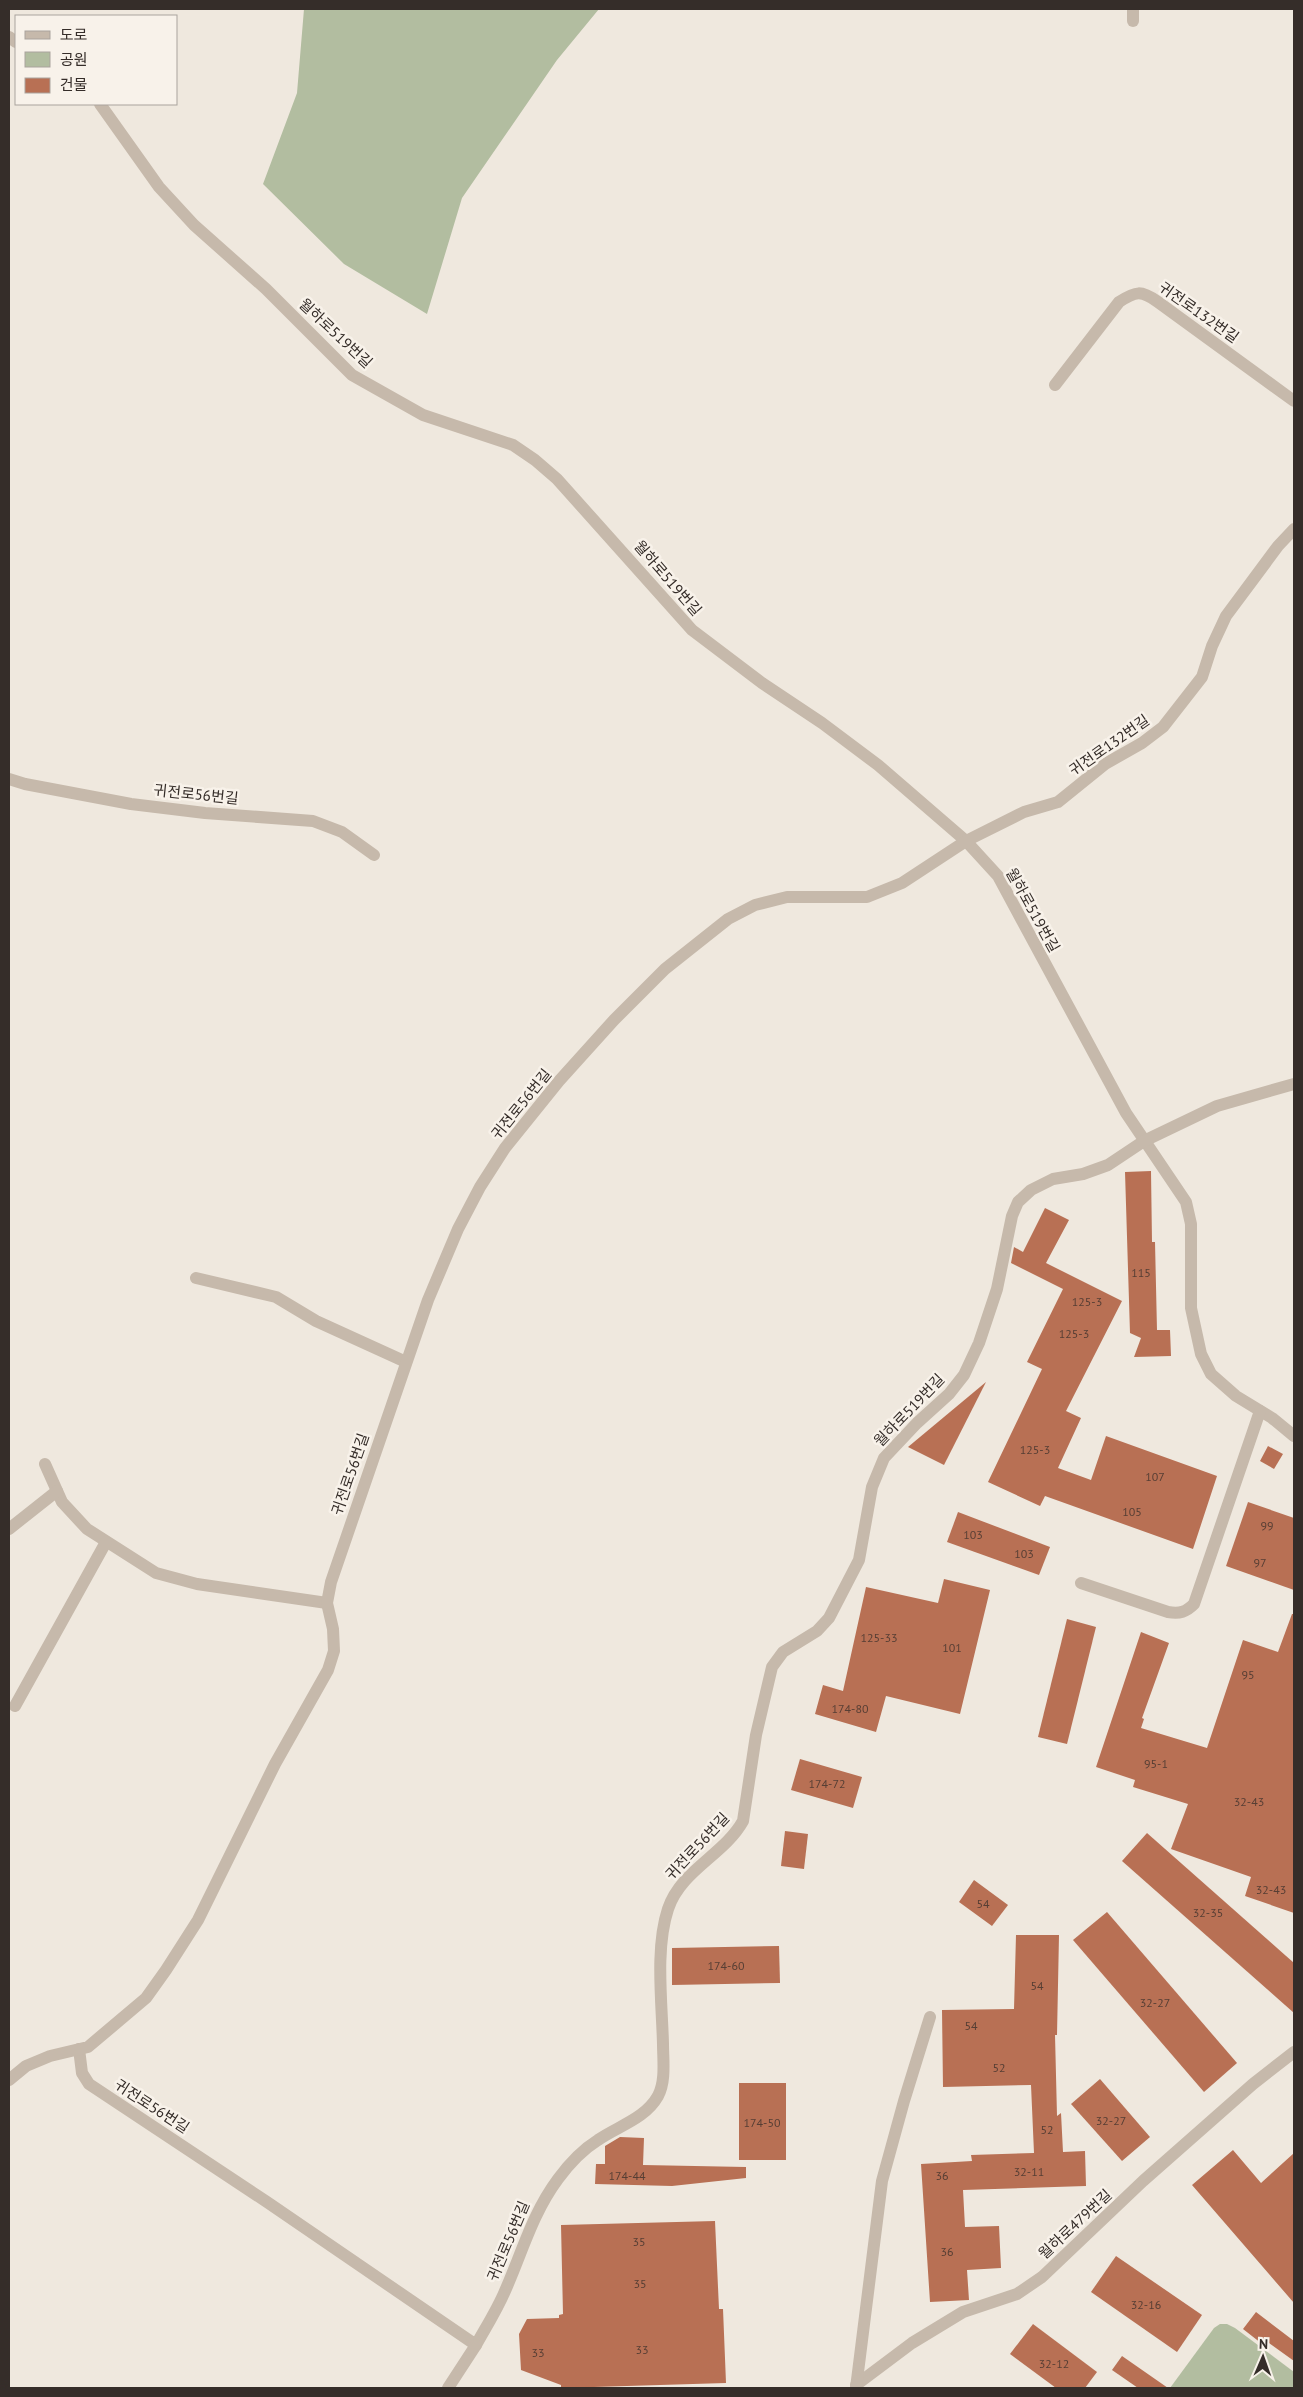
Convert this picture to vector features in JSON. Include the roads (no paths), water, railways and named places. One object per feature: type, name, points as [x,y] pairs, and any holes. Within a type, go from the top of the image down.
[{"type":"lane","name":"월하로519번길","points":[[101,105],[159,186],[194,226],[273,296],[352,375],[423,415],[513,445],[534,460],[557,479],[692,630],[762,683],[822,723],[878,765],[966,841],[998,876],[1081,1032],[1144,1141],[1186,1202],[1191,1224],[1191,1308],[1201,1354],[1211,1374],[1236,1396],[1260,1410],[1294,1436]]},
{"type":"lane","name":"귀전로132번길","points":[[1055,386],[1119,302],[1133,293],[1146,294],[1152,298],[1294,401]]},
{"type":"lane","name":"귀전로132번길","points":[[966,841],[1024,812],[1058,802],[1105,764],[1142,743],[1163,727],[1202,678],[1212,646],[1226,616],[1278,546],[1294,529]]},
{"type":"lane","name":"귀전로56번길","points":[[9,779],[131,804],[312,821],[342,832],[374,854]]},
{"type":"lane","name":"귀전로56번길","points":[[9,2080],[26,2066],[50,2056],[88,2047],[146,1998],[198,1920],[275,1764],[328,1670],[334,1651],[333,1629],[328,1603],[331,1582],[428,1300],[458,1229],[480,1187],[505,1148],[590,1047],[665,968],[728,919],[754,905],[787,897],[867,897],[902,883],[966,841]]},
{"type":"lane","name":"월하로519번길","points":[[772,1667],[783,1652],[817,1631],[829,1618],[858,1560],[872,1488],[876,1473],[884,1458],[910,1430],[949,1394],[964,1375],[979,1343],[996,1289],[1012,1216],[1018,1202],[1031,1190],[1054,1179],[1083,1174],[1108,1165],[1144,1141],[1217,1106],[1294,1084]]},
{"type":"lane","points":[[196,1278],[276,1297],[316,1321],[406,1362]]},
{"type":"lane","points":[[1081,1583],[1168,1612],[1178,1613],[1187,1611],[1194,1604],[1260,1410]]},
{"type":"lane","points":[[45,1464],[62,1502],[87,1529],[156,1572],[197,1584],[328,1603]]},
{"type":"lane","points":[[9,1529],[57,1491]]},
{"type":"lane","points":[[15,1706],[106,1542]]},
{"type":"lane","name":"귀전로56번길","points":[[79,2049],[82,2073],[89,2084],[267,2202],[476,2345],[505,2292],[534,2215],[557,2180],[577,2156],[598,2139],[650,2108],[659,2094],[663,2073],[662,1949],[668,1908],[676,1891],[693,1871],[738,1831],[743,1821],[756,1735],[772,1667]]},
{"type":"lane","name":"월하로479번길","points":[[856,2387],[882,2181],[930,2017]]},
{"type":"lane","name":"월하로479번길","points":[[856,2387],[912,2343],[963,2312],[1017,2294],[1029,2286],[1151,2174],[1253,2084],[1294,2052]]},
{"type":"lane","points":[[448,2388],[476,2345]]}]
